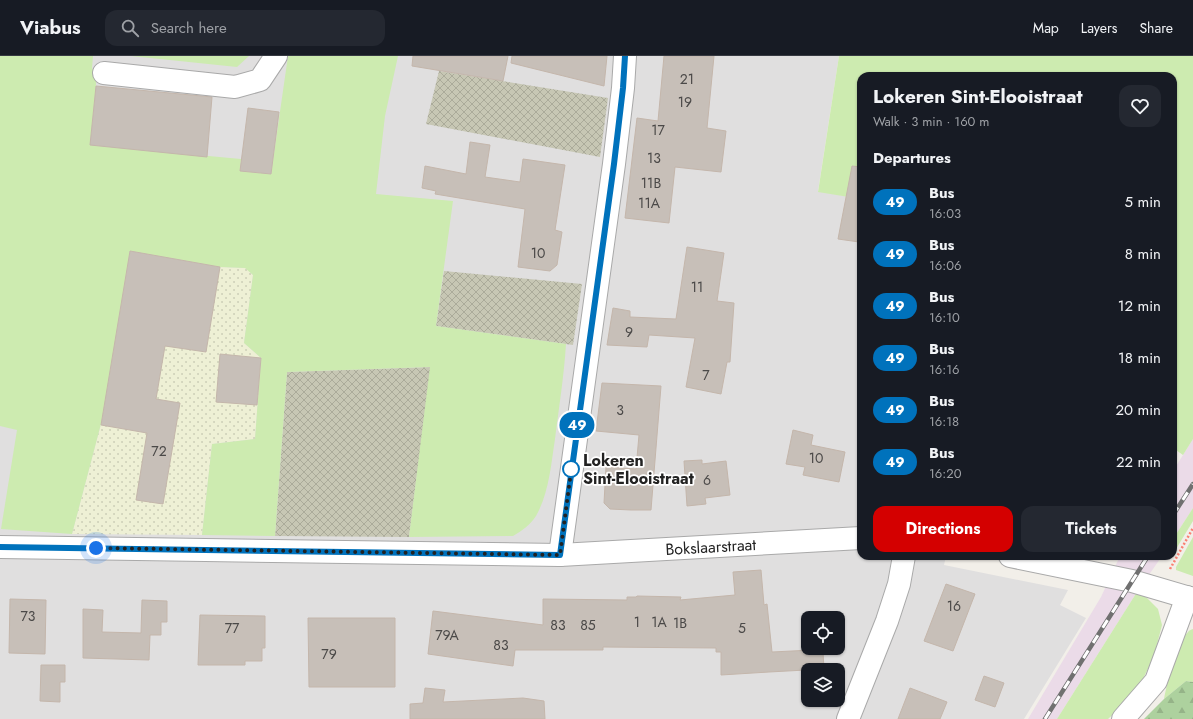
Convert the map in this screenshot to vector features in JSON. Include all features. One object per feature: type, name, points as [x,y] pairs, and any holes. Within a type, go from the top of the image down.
[{"type":"street","points":[[104,73],[235,87],[260,80],[276,56]]},
{"type":"street","points":[[560,555],[623,88],[625,56]]},
{"type":"street","name":"Bokslaarstraat","points":[[0,547],[560,555],[857,538]]},
{"type":"street","points":[[848,719],[887,621],[899,584],[903,560]]},
{"type":"street","points":[[1029,560],[1126,580],[1190,598],[1156,681],[1123,719]]},
{"type":"path","points":[[1177,555],[1193,528]]},
{"type":"path","points":[[1158,588],[1174,560]]},
{"type":"shaded area","points":[[0,56],[839,56],[818,191],[857,198],[857,560],[945,560],[944,565],[1068,590],[1060,605],[1086,618],[1024,719],[0,719]]},
{"type":"shaded area","points":[[439,71],[608,98],[600,157],[426,124]]},
{"type":"shaded area","points":[[130,251],[220,267],[246,268],[253,275],[244,343],[261,358],[255,439],[212,444],[202,535],[72,534],[102,420]]},
{"type":"shaded area","points":[[444,271],[582,284],[573,345],[436,326]]},
{"type":"shaded area","points":[[431,367],[409,537],[275,536],[287,372]]},
{"type":"shaded area","points":[[1193,439],[1193,508],[1177,533],[1177,465]]},
{"type":"shaded area","points":[[1118,560],[1159,560],[1137,592],[1057,719],[1028,719],[1101,597]]},
{"type":"green space","points":[[0,56],[93,56],[92,68],[96,74],[96,86],[90,145],[241,159],[240,171],[271,174],[288,56],[398,56],[385,116],[376,194],[453,201],[436,326],[566,344],[549,479],[544,498],[536,516],[531,522],[523,530],[513,536],[409,537],[430,367],[287,372],[275,536],[202,535],[212,444],[255,439],[261,358],[244,343],[253,275],[245,268],[220,267],[130,251],[102,420],[72,534],[1,529],[17,430],[0,426]]},
{"type":"green space","points":[[131,56],[249,56],[237,67]]},
{"type":"green space","points":[[839,56],[1193,56],[1193,439],[1183,455],[1177,451],[1177,72],[857,72],[857,198],[818,192]]},
{"type":"green space","points":[[1193,508],[1193,521],[1177,547],[1177,533]]},
{"type":"green space","points":[[1193,537],[1193,576],[1176,570],[1176,567]]},
{"type":"green space","points":[[1137,592],[1147,598],[1158,609],[1162,625],[1154,656],[1142,681],[1132,697],[1108,719],[1057,719]]},
{"type":"green space","points":[[1193,629],[1193,682],[1186,681],[1164,699],[1176,654],[1188,631]]},
{"type":"green space","points":[[1186,681],[1193,682],[1193,719],[1144,719],[1164,699]]},
{"type":"building","points":[[413,56],[508,56],[503,81],[412,66]]},
{"type":"building","points":[[512,56],[607,56],[604,86],[511,63]]},
{"type":"building","points":[[664,56],[714,56],[707,128],[726,131],[721,172],[675,167],[669,223],[625,218],[637,118],[658,121]]},
{"type":"building","points":[[96,86],[212,97],[207,157],[90,145]]},
{"type":"building","points":[[248,108],[279,112],[271,174],[240,171]]},
{"type":"building","points":[[470,142],[490,145],[485,177],[520,182],[523,159],[565,165],[555,230],[562,232],[557,265],[550,271],[518,267],[525,209],[435,194],[436,191],[422,188],[425,166],[466,174]]},
{"type":"building","points":[[852,166],[857,167],[857,242],[838,239]]},
{"type":"building","points":[[687,247],[724,253],[717,301],[734,303],[730,362],[727,362],[721,394],[686,387],[695,338],[649,335],[647,347],[607,345],[613,308],[630,311],[630,317],[676,319]]},
{"type":"building","points":[[130,251],[220,267],[206,352],[165,346],[156,399],[180,403],[163,504],[136,500],[147,433],[101,425]]},
{"type":"building","points":[[220,354],[261,358],[257,405],[216,402]]},
{"type":"building","points":[[602,383],[661,386],[651,510],[610,509],[604,503],[606,467],[636,469],[639,435],[596,431]]},
{"type":"building","points":[[793,430],[813,435],[811,445],[845,452],[839,482],[803,475],[805,467],[786,464]]},
{"type":"building","points":[[702,460],[702,464],[726,461],[730,495],[705,498],[706,504],[687,506],[684,461]]},
{"type":"building","points":[[761,570],[764,605],[767,604],[772,652],[801,651],[801,655],[823,655],[824,663],[801,663],[801,670],[721,675],[721,652],[716,652],[716,648],[603,647],[603,650],[515,650],[513,666],[428,654],[433,611],[543,625],[543,599],[627,600],[627,597],[637,596],[681,597],[680,600],[735,595],[733,572]]},
{"type":"building","points":[[946,584],[975,594],[953,651],[924,641]]},
{"type":"building","points":[[10,599],[46,600],[45,654],[9,653]]},
{"type":"building","points":[[142,600],[167,601],[167,622],[161,622],[161,635],[150,635],[149,660],[83,658],[83,609],[103,610],[102,632],[141,633]]},
{"type":"building","points":[[200,615],[265,616],[265,648],[262,648],[262,661],[245,661],[245,665],[198,665]]},
{"type":"building","points":[[308,618],[395,618],[395,687],[309,687]]},
{"type":"building","points":[[41,665],[65,665],[65,682],[60,682],[60,702],[40,701]]},
{"type":"building","points":[[984,676],[1004,683],[995,707],[975,700]]},
{"type":"building","points":[[425,688],[445,690],[443,702],[523,698],[544,701],[545,719],[410,719],[410,704],[423,703]]},
{"type":"building","points":[[910,688],[947,702],[940,719],[898,719]]},
{"type":"railway","points":[[1177,509],[1193,484]]},
{"type":"railway","points":[[1045,719],[1145,560]]},
{"type":"bus line","name":"49","points":[[0,547],[560,555],[614,164],[623,88],[625,56]]},
{"type":"place","name":"Lokeren Sint-Elooistraat","points":[[571,469]]},
{"type":"route","points":[[96,548],[560,555],[572,464],[571,469]]}]
